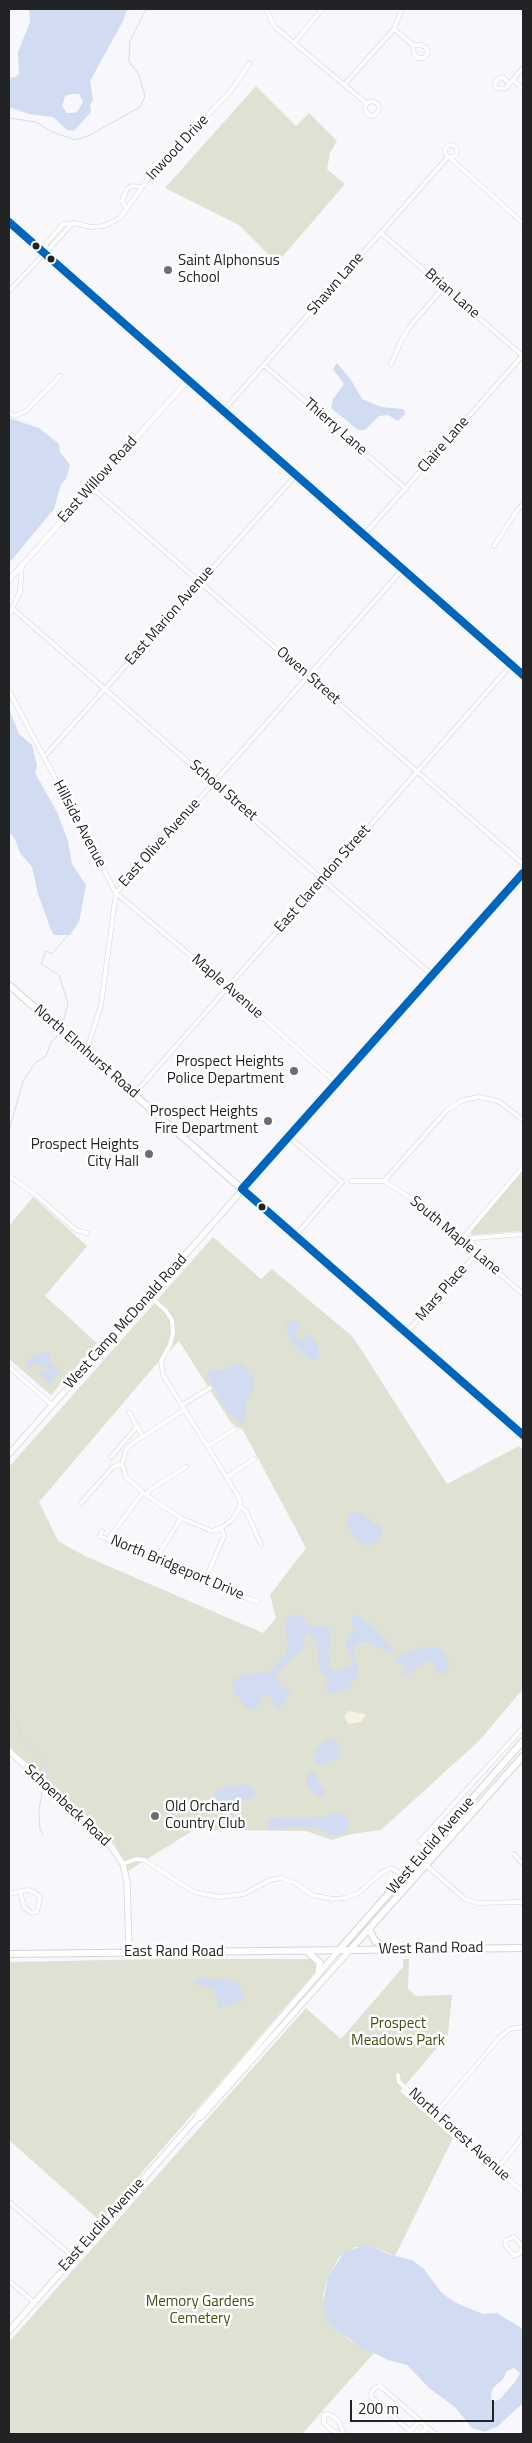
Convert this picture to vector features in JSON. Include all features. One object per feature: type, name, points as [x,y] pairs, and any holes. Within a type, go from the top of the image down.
[{"type":"main road","points":[[9,222],[523,675]]},
{"type":"main road","name":"West Camp McDonald Road","points":[[9,1454],[523,873]]},
{"type":"main road","name":"North Elmhurst Road","points":[[9,985],[523,1435]]},
{"type":"main road","name":"West Euclid Avenue","points":[[338,1950],[522,1746]]},
{"type":"main road","name":"Schoenbeck Road","points":[[9,1751],[107,1840],[123,1864],[127,1882],[129,1952]]},
{"type":"main road","name":"West Euclid Avenue","points":[[350,1950],[523,1756]]},
{"type":"main road","points":[[369,1929],[375,1942],[390,1950]]},
{"type":"main road","name":"West Rand Road","points":[[338,1950],[523,1948]]},
{"type":"main road","name":"East Rand Road","points":[[9,1954],[338,1950]]},
{"type":"main road","name":"East Euclid Avenue","points":[[9,2331],[196,2119],[199,2113],[338,1950]]},
{"type":"main road","name":"East Euclid Avenue","points":[[196,2119],[201,2117],[350,1950]]},
{"type":"main road","points":[[307,1951],[318,1959],[320,1968],[318,1974]]},
{"type":"street","points":[[266,9],[275,27],[366,103]]},
{"type":"street","points":[[294,43],[322,9]]},
{"type":"street","points":[[344,85],[394,29],[402,9]]},
{"type":"street","points":[[394,29],[413,45],[414,54],[418,58],[424,58],[428,54],[427,48],[421,44],[413,45]]},
{"type":"street","name":"Inwood Drive","points":[[44,252],[46,244],[63,224],[73,223],[90,228],[104,226],[120,218],[155,169],[230,92],[250,63]]},
{"type":"street","points":[[509,83],[523,68]]},
{"type":"street","points":[[513,80],[523,89]]},
{"type":"street","name":"Shawn Lane","points":[[223,411],[450,158],[523,223]]},
{"type":"street","points":[[126,209],[122,200],[127,189],[132,186],[142,187]]},
{"type":"street","name":"Brian Lane","points":[[381,233],[523,355]]},
{"type":"street","points":[[9,291],[44,252]]},
{"type":"street","points":[[390,364],[410,325],[444,287]]},
{"type":"street","name":"Claire Lane","points":[[364,535],[523,355]]},
{"type":"street","name":"Thierry Lane","points":[[264,366],[406,489]]},
{"type":"street","points":[[9,413],[15,416],[26,411],[60,376]]},
{"type":"street","name":"East Willow Road","points":[[9,580],[188,380]]},
{"type":"street","name":"East Marion Avenue","points":[[44,757],[296,474]]},
{"type":"street","name":"Owen Street","points":[[92,488],[523,864]]},
{"type":"street","points":[[494,546],[523,504]]},
{"type":"street","points":[[9,615],[20,592],[22,565]]},
{"type":"street","name":"East Olive Avenue","points":[[116,893],[403,569]]},
{"type":"street","name":"School Street","points":[[12,608],[432,975]]},
{"type":"street","name":"East Clarendon Street","points":[[134,1094],[511,664]]},
{"type":"street","name":"Hillside Avenue","points":[[9,691],[116,893]]},
{"type":"street","points":[[86,1053],[101,1005],[116,893]]},
{"type":"street","name":"Maple Avenue","points":[[116,893],[228,987],[336,1083]]},
{"type":"street","points":[[351,1181],[384,1181],[447,1110],[463,1100],[479,1097],[498,1101],[523,1120]]},
{"type":"street","points":[[289,1137],[342,1182],[296,1235]]},
{"type":"street","points":[[462,1239],[523,1167]]},
{"type":"street","points":[[9,1176],[36,1194],[76,1230],[87,1233]]},
{"type":"street","name":"South Maple Lane","points":[[384,1181],[414,1200],[462,1239],[523,1294]]},
{"type":"street","points":[[462,1239],[523,1234]]},
{"type":"street","name":"Mars Place","points":[[406,1333],[477,1253]]},
{"type":"street","points":[[150,1296],[166,1311],[172,1320],[170,1345],[161,1361],[161,1370],[240,1499],[240,1507],[232,1520],[221,1528],[212,1531],[181,1518],[144,1494],[126,1477],[122,1464],[126,1450],[142,1435],[184,1410]]},
{"type":"street","points":[[9,1367],[52,1404]]},
{"type":"street","points":[[182,1405],[210,1388]]},
{"type":"street","points":[[129,1412],[136,1428],[142,1435]]},
{"type":"street","points":[[111,1457],[136,1428]]},
{"type":"street","points":[[208,1446],[235,1429]]},
{"type":"street","points":[[227,1477],[254,1459]]},
{"type":"street","points":[[81,1503],[113,1467],[122,1464]]},
{"type":"street","points":[[109,1538],[144,1494],[186,1467]]},
{"type":"street","points":[[240,1507],[246,1511],[261,1544]]},
{"type":"street","points":[[155,1560],[181,1518]]},
{"type":"street","points":[[204,1582],[224,1536],[221,1528]]},
{"type":"street","name":"North Bridgeport Drive","points":[[102,1531],[100,1536],[109,1538],[204,1582],[258,1602]]},
{"type":"street","points":[[434,1856],[420,1841],[523,1728]]},
{"type":"street","points":[[514,1854],[523,1864]]},
{"type":"street","points":[[123,1864],[136,1859],[144,1860],[194,1892],[219,1897],[244,1894],[270,1880],[281,1878],[295,1883],[312,1895],[333,1899],[345,1898],[358,1893],[381,1873],[391,1868],[406,1876]]},
{"type":"street","points":[[426,1865],[465,1899],[477,1903],[523,1902]]},
{"type":"street","points":[[9,1894],[27,1890],[40,1897],[37,1912],[31,1913],[24,1907],[20,1892]]},
{"type":"street","points":[[435,2114],[500,2037],[510,2029],[523,2027]]},
{"type":"street","name":"North Forest Avenue","points":[[398,2075],[399,2082],[523,2192]]},
{"type":"street","points":[[497,2169],[523,2136]]},
{"type":"street","points":[[9,2202],[74,2257]]},
{"type":"street","points":[[514,2237],[523,2247],[520,2253],[514,2256],[505,2245],[506,2240],[514,2237]]},
{"type":"street","points":[[9,2281],[34,2302]]},
{"type":"street","points":[[419,2422],[409,2433],[372,2398],[371,2393],[379,2386],[435,2434]]},
{"type":"street","points":[[328,2414],[334,2417],[339,2422],[342,2434],[331,2430],[324,2423],[324,2416],[328,2414]]},
{"type":"street","points":[[422,2434],[427,2428]]},
{"type":"green space","points":[[256,86],[296,126],[309,113],[337,141],[330,153],[327,169],[345,184],[277,263],[239,225],[165,188]]},
{"type":"green space","points":[[523,1170],[523,1231],[471,1235],[472,1229]]},
{"type":"green space","points":[[33,1197],[87,1246],[45,1296],[97,1343],[51,1395],[9,1359],[9,1226]]},
{"type":"green space","name":"Old Orchard Country Club","points":[[213,1237],[261,1279],[272,1269],[353,1337],[447,1484],[519,1446],[523,1450],[523,1689],[479,1741],[381,1830],[352,1834],[332,1840],[306,1831],[194,1830],[128,1871],[115,1844],[9,1746],[9,1467]],"holes":[[[179,1341],[231,1423],[243,1430],[306,1548],[270,1595],[276,1618],[263,1633],[85,1556],[58,1541],[39,1502],[153,1368]]]},
{"type":"green space","points":[[160,1959],[312,1959],[317,1970],[100,2221],[9,2140],[9,1962]]},
{"type":"green space","name":"Memory Gardens Cemetery","points":[[403,1959],[409,1959],[408,1989],[416,1996],[452,1995],[448,2035],[400,2091],[453,2138],[395,2256],[374,2247],[356,2247],[340,2256],[328,2277],[323,2296],[327,2319],[351,2341],[374,2353],[302,2434],[9,2434],[9,2342],[306,2008],[341,2039],[403,1967]]},
{"type":"sand","points":[[348,1711],[366,1715],[361,1722],[349,1724],[344,1717]]},
{"type":"water","points":[[29,9],[127,9],[123,21],[90,81],[93,100],[90,105],[91,112],[74,131],[67,130],[53,117],[29,114],[9,107],[9,78],[16,77],[19,73],[18,52],[30,22]],"holes":[[[79,94],[83,102],[77,112],[67,113],[62,106],[65,96]]]},
{"type":"water","points":[[337,363],[351,380],[362,399],[381,407],[402,409],[405,411],[405,414],[398,421],[388,415],[379,416],[365,430],[358,430],[331,408],[333,399],[344,384],[333,369]]},
{"type":"water","points":[[9,418],[39,428],[59,444],[60,452],[70,465],[66,479],[61,484],[54,509],[9,563]]},
{"type":"water","points":[[9,709],[19,734],[32,745],[37,765],[35,773],[57,812],[68,841],[72,864],[86,885],[79,922],[70,935],[54,935],[51,930],[38,894],[32,867],[20,853],[15,839],[9,832]]},
{"type":"water","points":[[291,1320],[300,1323],[295,1335],[297,1338],[304,1340],[308,1333],[316,1343],[320,1353],[317,1359],[312,1360],[293,1345],[285,1325]]},
{"type":"water","points":[[49,1352],[49,1362],[60,1371],[49,1384],[38,1374],[41,1370],[45,1373],[48,1370],[39,1363],[36,1363],[31,1368],[25,1363],[37,1354]]},
{"type":"water","points":[[234,1364],[240,1364],[254,1379],[253,1390],[246,1400],[246,1415],[243,1424],[226,1410],[208,1376],[210,1370],[224,1370]]},
{"type":"water","points":[[350,1513],[362,1513],[373,1523],[380,1526],[382,1533],[376,1542],[366,1546],[355,1537],[346,1521]]},
{"type":"water","points":[[356,1614],[371,1626],[393,1649],[388,1653],[369,1642],[360,1642],[353,1649],[359,1673],[349,1689],[331,1693],[326,1690],[328,1679],[320,1671],[316,1640],[310,1634],[306,1634],[301,1650],[276,1674],[279,1685],[291,1691],[281,1707],[276,1709],[270,1696],[266,1694],[262,1696],[257,1708],[249,1710],[233,1692],[232,1683],[237,1678],[245,1674],[270,1672],[285,1655],[288,1644],[285,1620],[291,1615],[300,1615],[310,1627],[323,1625],[329,1628],[331,1642],[328,1651],[330,1666],[334,1672],[351,1665],[353,1662],[345,1644],[353,1631],[352,1617]]},
{"type":"water","points":[[422,1647],[439,1648],[443,1652],[449,1663],[445,1674],[437,1674],[434,1663],[429,1660],[406,1675],[402,1675],[406,1665],[398,1663],[396,1658]]},
{"type":"water","points":[[330,1738],[339,1746],[340,1757],[321,1765],[316,1765],[316,1749]]},
{"type":"water","points":[[312,1771],[316,1772],[317,1780],[325,1791],[323,1797],[317,1796],[305,1784],[307,1777]]},
{"type":"water","points":[[244,1784],[253,1789],[255,1794],[252,1798],[226,1804],[219,1802],[214,1795],[219,1788]]},
{"type":"water","points":[[340,1812],[346,1816],[349,1824],[341,1835],[330,1835],[318,1827],[270,1829],[266,1823],[271,1818],[325,1817]]},
{"type":"water","points":[[200,1978],[234,1981],[243,1992],[244,1999],[217,2008],[218,2000],[215,1990],[193,1982]]},
{"type":"water","points":[[363,2246],[374,2247],[388,2254],[412,2260],[424,2269],[441,2292],[454,2302],[483,2314],[497,2313],[523,2329],[523,2403],[498,2426],[485,2432],[472,2428],[455,2407],[429,2388],[407,2365],[388,2360],[361,2347],[332,2326],[327,2319],[323,2303],[328,2277],[344,2252]],"holes":[[[514,2368],[520,2373],[515,2382],[500,2399],[492,2403],[491,2394],[493,2388],[503,2379],[507,2371]]]},
{"type":"waterway","points":[[9,118],[36,122],[50,131],[75,140],[90,135],[140,107],[145,96],[139,75],[129,61],[129,55],[130,41],[146,9]]},
{"type":"waterway","points":[[62,1027],[68,1003],[59,975],[41,964],[46,951],[52,954],[68,935]]},
{"type":"waterway","points":[[9,1131],[23,1081],[36,1062],[46,1056],[51,1042],[56,1038],[58,1032]]},
{"type":"waterway","points":[[9,1702],[22,1737],[47,1767],[46,1776]]},
{"type":"waterway","points":[[43,1786],[39,1811],[40,1829],[43,1834]]},
{"type":"transit line","points":[[9,222],[523,675]]},
{"type":"transit line","points":[[242,1189],[523,873]]},
{"type":"transit line","points":[[242,1189],[523,1435]]},
{"type":"place","name":"Saint Alphonsus School","points":[[168,270]]},
{"type":"place","name":"Prospect Heights Police Department","points":[[294,1071]]},
{"type":"place","name":"Prospect Heights Fire Department","points":[[268,1121]]},
{"type":"place","name":"Prospect Heights City Hall","points":[[149,1154]]},
{"type":"place","name":"Old Orchard Country Club","points":[[155,1816]]},
{"type":"park label","name":"Prospect Meadows Park","points":[[398,2032]]}]
